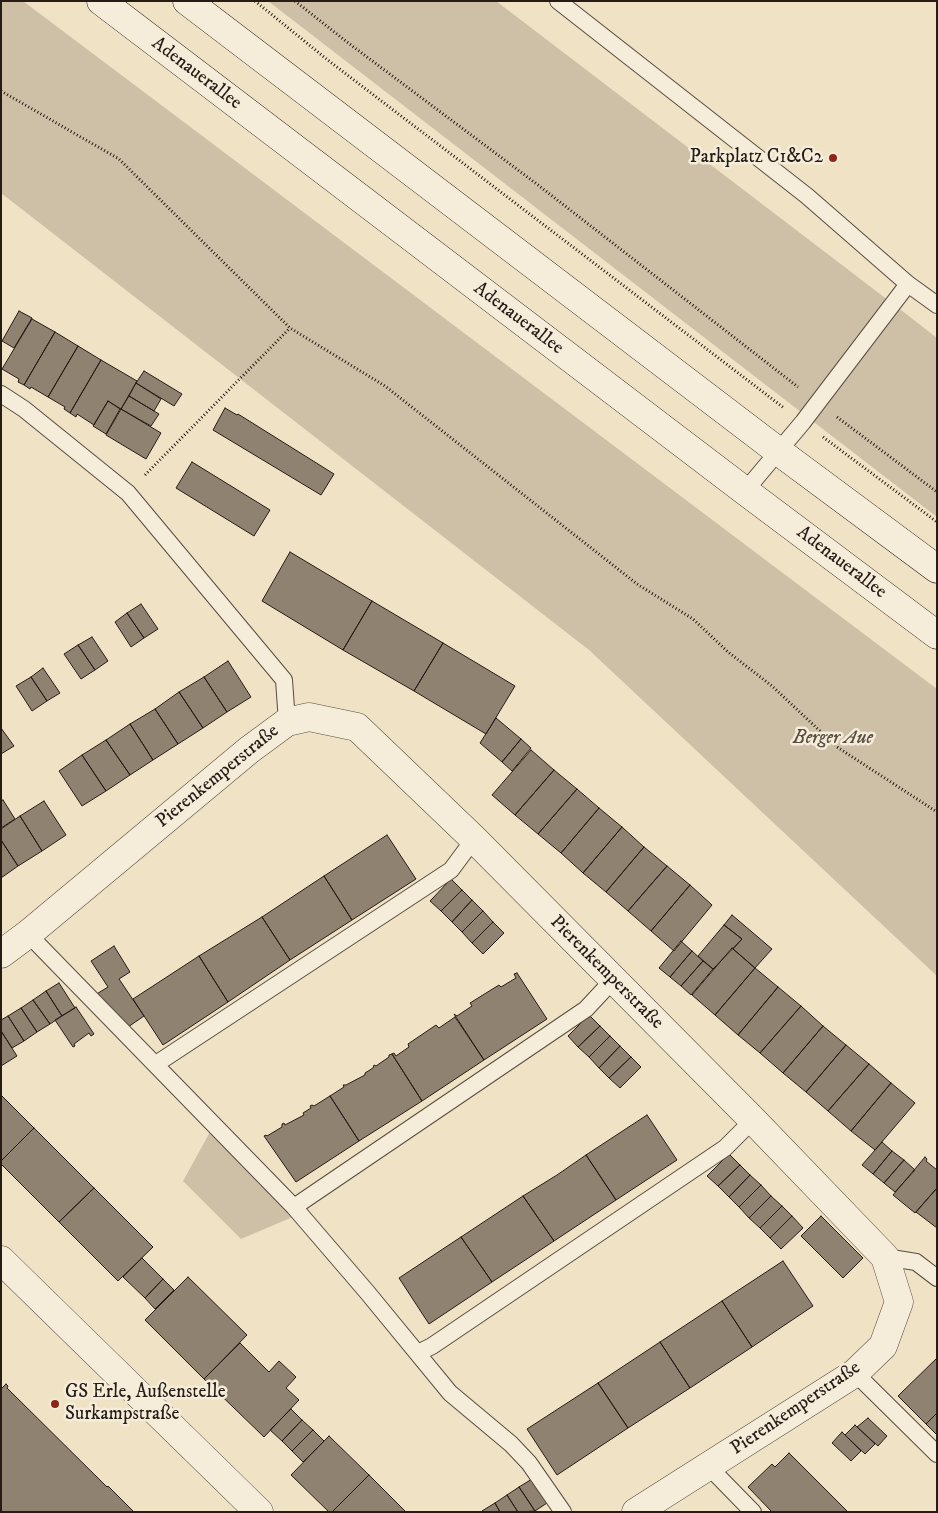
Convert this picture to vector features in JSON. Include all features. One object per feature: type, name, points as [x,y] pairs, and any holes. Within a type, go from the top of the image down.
[{"type":"main road","name":"Adenauerallee","points":[[101,1],[745,491],[937,634]]},
{"type":"main road","points":[[187,1],[778,451],[937,569]]},
{"type":"main road","name":"Pierenkemperstraße","points":[[1,954],[28,934],[249,750],[287,722],[309,717],[357,728],[474,839],[753,1120],[885,1257],[899,1302],[883,1346],[855,1373],[636,1512]]},
{"type":"main road","points":[[1,1260],[259,1512]]},
{"type":"lane","points":[[558,1],[807,196],[908,284],[937,306]]},
{"type":"lane","points":[[745,491],[818,403],[908,284]]},
{"type":"lane","points":[[1,394],[24,409],[128,493],[284,680],[287,722]]},
{"type":"lane","points":[[156,1064],[451,870],[474,839]]},
{"type":"lane","points":[[28,934],[294,1207],[450,1393],[511,1444],[529,1463],[563,1512]]},
{"type":"lane","points":[[294,1207],[586,1009],[613,980]]},
{"type":"lane","points":[[418,1353],[432,1346],[725,1148],[753,1120]]},
{"type":"lane","points":[[885,1257],[916,1262],[937,1278]]},
{"type":"lane","points":[[855,1373],[937,1454]]},
{"type":"lane","points":[[709,1467],[753,1512]]},
{"type":"path","points":[[255,1],[336,67],[802,422],[937,522]]},
{"type":"path","points":[[295,1],[546,192],[818,403],[937,492]]},
{"type":"path","points":[[1,91],[119,159],[290,328],[385,386],[637,584],[693,618],[728,652],[772,686],[837,746],[937,812]]},
{"type":"path","points":[[128,493],[290,328]]},
{"type":"green space","name":"Berger Aue","points":[[1,1],[23,1],[937,689],[937,976],[589,650],[1,193]]},
{"type":"green space","points":[[268,1],[496,1],[901,310],[937,338],[937,517]]},
{"type":"green space","points":[[210,1132],[295,1216],[241,1239],[183,1181]]},
{"type":"building","points":[[19,311],[32,318],[14,348],[2,341]]},
{"type":"building","points":[[32,319],[55,332],[24,385],[18,382],[19,379],[2,369]]},
{"type":"building","points":[[55,332],[78,346],[48,397],[24,385]]},
{"type":"building","points":[[78,346],[101,360],[70,413],[64,409],[65,407],[48,397]]},
{"type":"building","points":[[101,360],[137,381],[121,409],[108,401],[94,425],[77,414],[76,417],[70,413]]},
{"type":"building","points":[[144,371],[182,394],[174,406],[136,383]]},
{"type":"building","points":[[136,383],[161,399],[154,411],[129,396]]},
{"type":"building","points":[[129,396],[159,414],[151,426],[121,409]]},
{"type":"building","points":[[108,401],[120,409],[106,434],[93,426]]},
{"type":"building","points":[[225,408],[238,414],[334,474],[321,495],[213,430]]},
{"type":"building","points":[[121,409],[161,433],[146,459],[106,435]]},
{"type":"building","points":[[192,462],[270,510],[254,536],[176,488]]},
{"type":"building","points":[[290,552],[372,601],[343,650],[262,601]]},
{"type":"building","points":[[372,601],[443,643],[414,691],[343,650]]},
{"type":"building","points":[[141,604],[158,629],[144,638],[127,613]]},
{"type":"building","points":[[127,613],[144,638],[131,647],[115,622]]},
{"type":"building","points":[[92,637],[108,661],[95,670],[78,645]]},
{"type":"building","points":[[443,643],[515,686],[486,734],[414,691]]},
{"type":"building","points":[[78,645],[95,670],[81,679],[64,654]]},
{"type":"building","points":[[228,661],[251,697],[227,712],[204,677]]},
{"type":"building","points":[[43,668],[60,693],[47,701],[31,677]]},
{"type":"building","points":[[31,677],[47,701],[32,711],[16,686]]},
{"type":"building","points":[[204,677],[227,712],[203,728],[179,692]]},
{"type":"building","points":[[179,692],[203,728],[178,744],[155,709]]},
{"type":"building","points":[[155,709],[178,744],[153,760],[130,724]]},
{"type":"building","points":[[496,718],[521,739],[502,762],[480,743]]},
{"type":"building","points":[[130,724],[153,760],[130,775],[106,740]]},
{"type":"building","points":[[1,728],[14,746],[1,754]]},
{"type":"building","points":[[521,739],[531,748],[512,771],[502,762]]},
{"type":"building","points":[[106,740],[130,775],[106,791],[82,755]]},
{"type":"building","points":[[531,750],[554,770],[515,815],[492,795]]},
{"type":"building","points":[[82,755],[106,791],[82,806],[59,771]]},
{"type":"building","points":[[554,770],[577,789],[538,834],[515,815]]},
{"type":"building","points":[[577,789],[599,808],[561,853],[538,834]]},
{"type":"building","points":[[3,800],[15,819],[1,828],[1,801]]},
{"type":"building","points":[[44,801],[66,835],[42,851],[20,816]]},
{"type":"building","points":[[599,808],[622,827],[583,873],[561,853]]},
{"type":"building","points":[[20,816],[42,851],[18,866],[1,840],[1,829]]},
{"type":"building","points":[[622,827],[644,847],[606,892],[583,873]]},
{"type":"building","points":[[387,835],[416,879],[352,920],[324,876]]},
{"type":"building","points":[[1,840],[18,866],[1,878]]},
{"type":"building","points":[[644,847],[667,866],[628,911],[606,892]]},
{"type":"building","points":[[667,866],[690,885],[651,931],[628,911]]},
{"type":"building","points":[[324,876],[352,920],[290,960],[262,917]]},
{"type":"building","points":[[451,879],[462,890],[441,911],[430,901]]},
{"type":"building","points":[[690,885],[712,905],[674,951],[651,931]]},
{"type":"building","points":[[462,890],[472,900],[452,922],[441,911]]},
{"type":"building","points":[[472,900],[483,911],[462,932],[452,922]]},
{"type":"building","points":[[483,911],[493,922],[472,943],[462,932]]},
{"type":"building","points":[[732,915],[772,949],[755,968],[733,949],[742,939],[724,925]]},
{"type":"building","points":[[262,917],[290,960],[228,1002],[199,956]]},
{"type":"building","points":[[493,922],[504,933],[483,954],[472,943]]},
{"type":"building","points":[[724,925],[742,939],[713,969],[698,956]]},
{"type":"building","points":[[681,941],[692,951],[670,977],[659,968]]},
{"type":"building","points":[[114,946],[130,972],[119,979],[144,1016],[128,1027],[95,995],[108,987],[91,961]]},
{"type":"building","points":[[732,948],[755,968],[715,1015],[692,995]]},
{"type":"building","points":[[692,951],[703,961],[681,986],[670,977]]},
{"type":"building","points":[[199,956],[228,1002],[163,1045],[133,999]]},
{"type":"building","points":[[703,961],[713,969],[691,995],[681,986]]},
{"type":"building","points":[[755,968],[778,987],[738,1035],[715,1015]]},
{"type":"building","points":[[517,973],[547,1019],[484,1060],[454,1014],[457,1016],[472,1006],[470,1003],[499,985],[501,987],[516,978],[514,974]]},
{"type":"building","points":[[59,983],[75,1008],[62,1016],[46,991]]},
{"type":"building","points":[[778,987],[801,1006],[760,1053],[738,1035]]},
{"type":"building","points":[[46,991],[62,1016],[50,1024],[33,1000]]},
{"type":"building","points":[[33,1000],[50,1024],[37,1032],[21,1008]]},
{"type":"building","points":[[801,1006],[823,1026],[783,1073],[760,1053]]},
{"type":"building","points":[[76,1007],[94,1034],[91,1036],[89,1033],[74,1044],[75,1046],[73,1047],[55,1020]]},
{"type":"building","points":[[21,1008],[37,1032],[24,1041],[8,1016]]},
{"type":"building","points":[[589,1015],[600,1026],[578,1047],[568,1036]]},
{"type":"building","points":[[8,1016],[24,1041],[12,1048],[1,1031],[1,1020]]},
{"type":"building","points":[[455,1017],[484,1060],[422,1101],[392,1054],[394,1053],[396,1056],[409,1047],[408,1044],[436,1025],[439,1028]]},
{"type":"building","points":[[600,1026],[610,1036],[589,1057],[578,1047]]},
{"type":"building","points":[[823,1026],[846,1045],[806,1092],[783,1073]]},
{"type":"building","points":[[1,1031],[17,1056],[1,1066]]},
{"type":"building","points":[[610,1036],[620,1046],[599,1068],[589,1057]]},
{"type":"building","points":[[846,1045],[869,1064],[828,1111],[806,1092]]},
{"type":"building","points":[[620,1046],[631,1057],[609,1078],[599,1068]]},
{"type":"building","points":[[392,1054],[422,1101],[359,1141],[330,1096],[344,1087],[343,1085],[365,1075],[374,1065],[376,1066]]},
{"type":"building","points":[[631,1057],[641,1067],[620,1088],[609,1078]]},
{"type":"building","points":[[869,1064],[891,1083],[851,1131],[828,1111]]},
{"type":"building","points":[[891,1083],[915,1103],[875,1150],[851,1131]]},
{"type":"building","points":[[1,1095],[34,1128],[1,1161]]},
{"type":"building","points":[[330,1096],[359,1141],[296,1182],[264,1136],[282,1127],[282,1124],[284,1123],[285,1125],[304,1115],[303,1113],[311,1108],[310,1106],[314,1106]]},
{"type":"building","points":[[647,1115],[677,1160],[616,1200],[586,1155]]},
{"type":"building","points":[[34,1128],[94,1188],[59,1222],[1,1164],[1,1161]]},
{"type":"building","points":[[882,1142],[892,1151],[873,1174],[862,1165]]},
{"type":"building","points":[[892,1151],[904,1160],[884,1183],[873,1174]]},
{"type":"building","points":[[729,1154],[740,1165],[718,1186],[707,1176]]},
{"type":"building","points":[[586,1155],[616,1200],[554,1241],[523,1196]]},
{"type":"building","points":[[925,1157],[926,1161],[937,1170],[937,1188],[915,1213],[893,1195]]},
{"type":"building","points":[[904,1160],[915,1170],[895,1192],[884,1183]]},
{"type":"building","points":[[740,1165],[750,1175],[729,1197],[718,1186]]},
{"type":"building","points":[[750,1175],[761,1185],[739,1207],[729,1197]]},
{"type":"building","points":[[761,1185],[771,1196],[749,1218],[739,1207]]},
{"type":"building","points":[[94,1188],[153,1247],[118,1281],[59,1222]]},
{"type":"building","points":[[937,1188],[937,1228],[916,1212]]},
{"type":"building","points":[[523,1196],[554,1241],[492,1282],[461,1237]]},
{"type":"building","points":[[771,1196],[782,1206],[760,1228],[749,1218]]},
{"type":"building","points":[[782,1206],[792,1216],[770,1238],[760,1228]]},
{"type":"building","points":[[792,1216],[803,1228],[781,1249],[770,1238]]},
{"type":"building","points":[[821,1216],[863,1258],[843,1278],[801,1236]]},
{"type":"building","points":[[461,1237],[492,1282],[429,1324],[399,1278]]},
{"type":"building","points":[[142,1258],[163,1279],[145,1298],[123,1277]]},
{"type":"building","points":[[783,1261],[813,1306],[752,1347],[722,1301]]},
{"type":"building","points":[[188,1277],[247,1335],[204,1379],[145,1320]]},
{"type":"building","points":[[163,1279],[174,1290],[155,1309],[145,1298]]},
{"type":"building","points":[[722,1301],[752,1347],[690,1388],[660,1342]]},
{"type":"building","points":[[660,1342],[690,1388],[628,1428],[598,1383]]},
{"type":"building","points":[[240,1343],[269,1372],[279,1361],[296,1377],[286,1388],[299,1400],[264,1437],[204,1379]]},
{"type":"building","points":[[937,1358],[937,1413],[926,1424],[898,1396]]},
{"type":"building","points":[[598,1383],[628,1428],[557,1475],[527,1429]]},
{"type":"building","points":[[6,1384],[7,1388],[134,1512],[1,1512],[1,1389]]},
{"type":"building","points":[[291,1409],[302,1420],[282,1441],[270,1430]]},
{"type":"building","points":[[937,1413],[937,1435],[926,1424]]},
{"type":"building","points":[[868,1418],[887,1436],[878,1446],[857,1427]]},
{"type":"building","points":[[302,1420],[313,1430],[292,1451],[282,1441]]},
{"type":"building","points":[[855,1425],[875,1444],[865,1454],[845,1435]]},
{"type":"building","points":[[313,1430],[324,1441],[303,1462],[292,1451]]},
{"type":"building","points":[[842,1432],[861,1451],[851,1461],[832,1443]]},
{"type":"building","points":[[329,1436],[369,1475],[332,1512],[329,1512],[291,1475]]},
{"type":"building","points":[[789,1453],[848,1512],[772,1512],[748,1487],[772,1464],[775,1467]]},
{"type":"building","points":[[369,1475],[406,1512],[332,1512]]},
{"type":"building","points":[[532,1479],[547,1503],[535,1511],[519,1487]]},
{"type":"building","points":[[519,1487],[535,1511],[518,1512],[507,1495]]},
{"type":"building","points":[[507,1495],[518,1512],[500,1512],[495,1503]]},
{"type":"building","points":[[495,1503],[500,1512],[482,1511]]},
{"type":"place","name":"Parkplatz C1&C2","points":[[833,158]]},
{"type":"place","name":"GS Erle, Außenstelle Surkampstraße","points":[[55,1404]]}]
